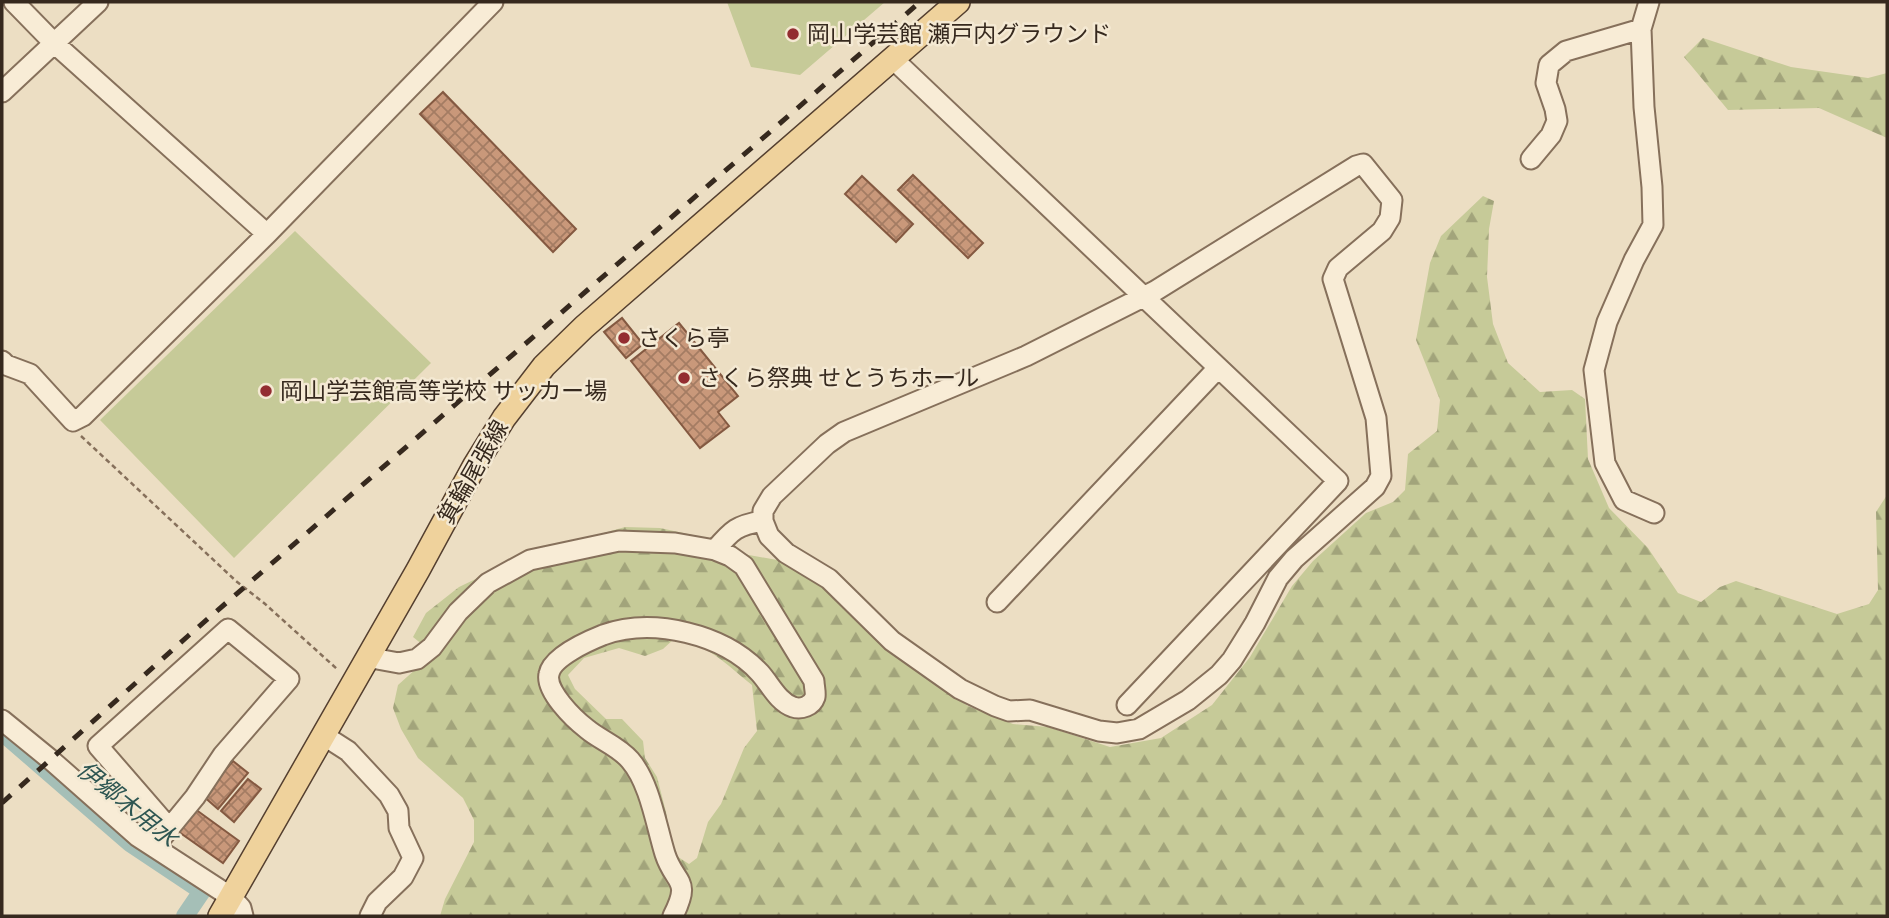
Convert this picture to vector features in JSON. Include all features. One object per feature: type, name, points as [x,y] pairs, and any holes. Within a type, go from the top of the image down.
[{"type":"main road","name":"箕輪尾張線","points":[[232,910],[323,735],[475,465],[504,418],[544,366],[584,327],[958,2]]},
{"type":"street","points":[[14,2],[54,43],[267,234]]},
{"type":"street","points":[[2,92],[98,2]]},
{"type":"street","points":[[2,361],[30,374],[73,421],[83,416],[267,234],[493,2]]},
{"type":"street","points":[[1649,2],[1641,29],[1653,225],[1606,322],[1594,370],[1605,463],[1624,500],[1654,513]]},
{"type":"street","points":[[1531,159],[1551,135],[1557,121],[1546,82],[1549,65],[1566,51],[1641,29]]},
{"type":"street","points":[[893,59],[1338,481],[1127,705]]},
{"type":"street","points":[[1363,164],[1392,200],[1390,218],[1382,230],[1338,268],[1333,279],[1376,418],[1381,476],[1375,486],[1294,559],[1278,578],[1255,624],[1219,675],[1188,700],[1139,729],[1117,733],[1100,732],[1030,710],[1009,711],[960,688],[892,641],[828,579],[786,553],[769,536],[763,521],[763,511],[772,496],[827,444],[844,432],[1026,356],[1155,291],[1356,166],[1363,164]]},
{"type":"street","points":[[997,602],[1218,368]]},
{"type":"street","points":[[715,550],[742,524],[763,521]]},
{"type":"street","points":[[369,655],[399,663],[416,659],[432,647],[458,612],[488,583],[530,560],[619,541],[675,543],[715,550],[744,566],[814,681],[815,697],[810,705],[802,708],[791,707],[778,696],[759,672],[733,652],[678,630],[643,627],[612,632],[577,647],[558,660],[549,672],[549,683],[554,694],[588,730],[616,748],[630,761],[640,778],[655,815],[667,860],[678,876],[682,888],[681,901],[673,916]]},
{"type":"street","points":[[154,847],[170,829],[195,797],[223,755],[289,679],[228,629],[98,746],[170,829]]},
{"type":"street","points":[[2,720],[137,836],[232,910]]},
{"type":"street","points":[[323,735],[348,751],[389,795],[398,811],[399,828],[413,858],[403,877],[377,902],[370,916]]},
{"type":"path","points":[[73,421],[79,434],[236,581],[264,603],[352,684]]},
{"type":"green space","name":"岡山学芸館 瀬戸内グラウンド","points":[[727,2],[885,2],[800,75],[751,67]]},
{"type":"green space","points":[[1703,38],[1791,67],[1868,78],[1887,73],[1887,138],[1819,108],[1728,110],[1684,57]]},
{"type":"green space","points":[[1483,196],[1494,201],[1489,229],[1487,277],[1493,324],[1508,363],[1540,392],[1572,390],[1585,399],[1588,459],[1609,508],[1648,548],[1678,593],[1701,602],[1720,587],[1736,581],[1837,614],[1869,604],[1878,590],[1876,512],[1887,495],[1887,916],[440,916],[445,899],[474,842],[474,820],[463,798],[418,758],[401,729],[393,708],[398,685],[427,659],[428,649],[413,637],[426,613],[459,587],[528,554],[625,527],[660,528],[702,537],[738,553],[794,563],[913,669],[968,706],[1013,724],[1048,727],[1110,747],[1161,738],[1212,705],[1250,657],[1292,586],[1313,561],[1366,513],[1393,502],[1405,490],[1408,454],[1437,431],[1440,400],[1416,340],[1430,263],[1441,236]],"holes":[[[674,639],[707,650],[752,685],[757,731],[744,748],[721,804],[708,822],[697,858],[689,864],[672,853],[657,777],[645,758],[643,741],[622,719],[606,719],[575,689],[568,675],[584,658],[619,648],[645,656],[663,649]]]},
{"type":"green space","name":"岡山学芸館高等学校 サッカー場","points":[[295,231],[431,363],[234,558],[100,420]]},
{"type":"building","points":[[443,92],[576,229],[553,252],[420,114]]},
{"type":"building","points":[[913,175],[983,243],[968,258],[898,190]]},
{"type":"building","points":[[862,176],[913,224],[896,242],[845,194]]},
{"type":"building","name":"さくら亭","points":[[622,318],[643,344],[626,358],[604,332]]},
{"type":"building","name":"さくら祭典 せとうちホール","points":[[679,323],[738,396],[718,412],[729,426],[700,448],[631,361]]},
{"type":"building","points":[[233,761],[248,773],[218,809],[203,796]]},
{"type":"building","points":[[248,779],[261,789],[234,822],[221,811]]},
{"type":"building","points":[[195,809],[239,841],[223,863],[179,832]]},
{"type":"waterway","name":"伊郷木用水","points":[[2,732],[130,843],[202,891],[185,916]]},
{"type":"railway","points":[[2,803],[188,636],[920,2]]},
{"type":"place","name":"岡山学芸館 瀬戸内グラウンド","points":[[793,34]]},
{"type":"place","name":"さくら亭","points":[[624,338]]},
{"type":"place","name":"さくら祭典 せとうちホール","points":[[684,378]]},
{"type":"place","name":"岡山学芸館高等学校 サッカー場","points":[[266,391]]}]
